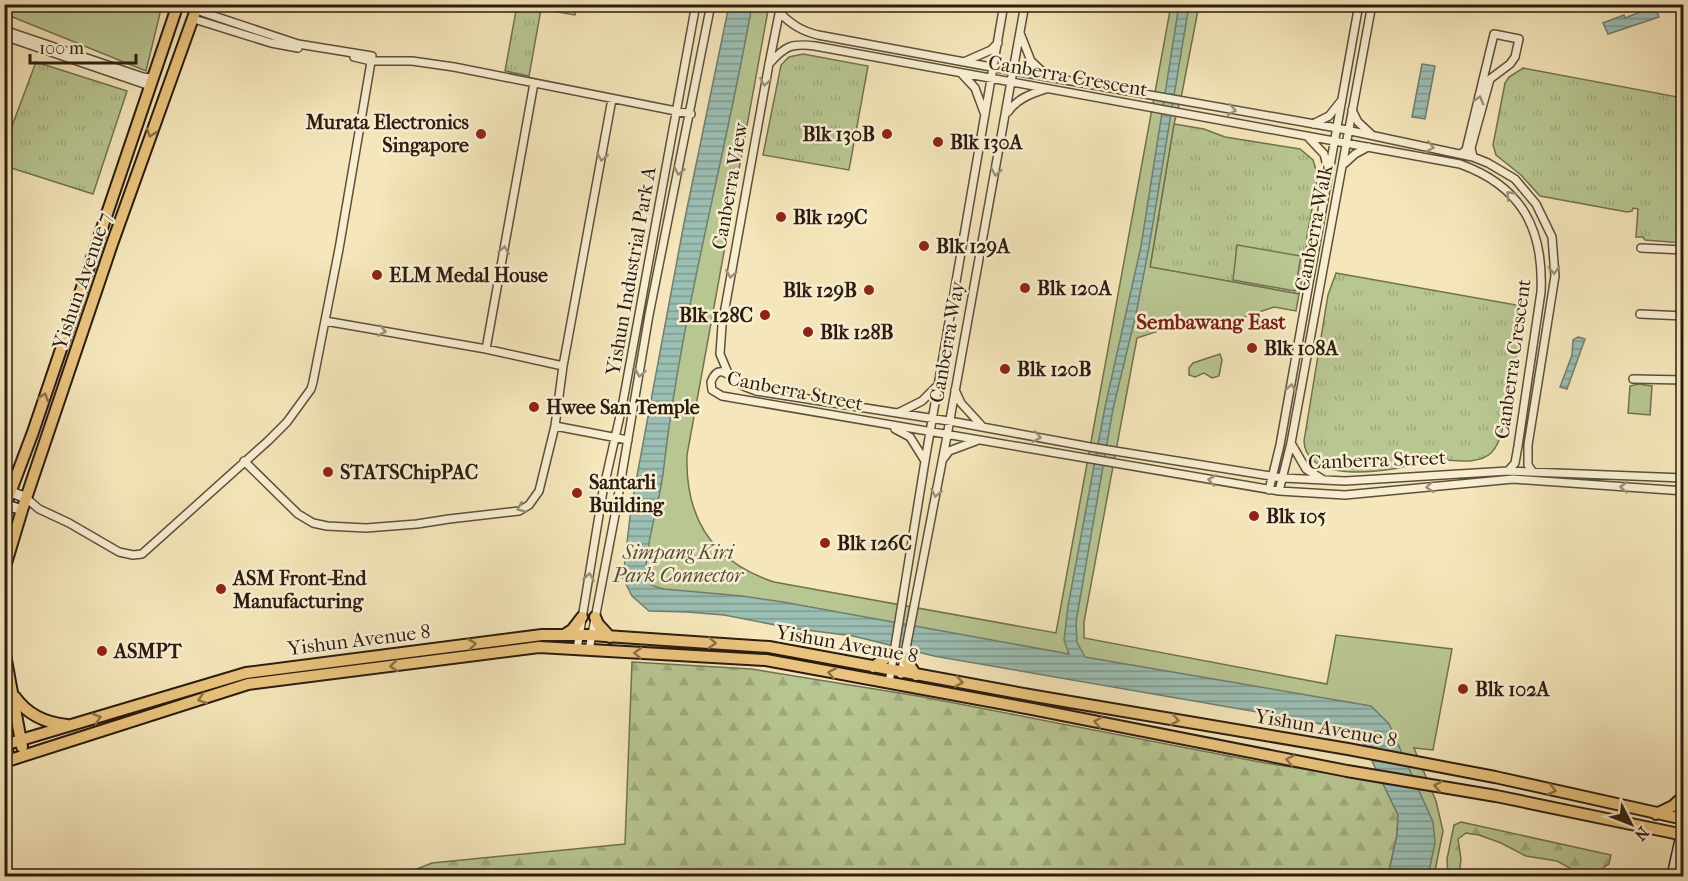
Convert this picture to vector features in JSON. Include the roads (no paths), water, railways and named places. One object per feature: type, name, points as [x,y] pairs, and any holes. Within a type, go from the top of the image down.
[{"type":"main road","name":"Yishun Avenue 7","points":[[5,505],[8,490],[33,432],[178,4]]},
{"type":"main road","name":"Yishun Avenue 7","points":[[4,570],[26,498],[170,78],[196,11]]},
{"type":"main road","points":[[151,81],[159,86],[170,78]]},
{"type":"main road","points":[[33,432],[48,436]]},
{"type":"main road","points":[[564,635],[572,630],[582,617]]},
{"type":"main road","points":[[595,617],[610,637]]},
{"type":"main road","name":"Yishun Avenue 8","points":[[6,744],[246,673],[542,635],[591,635],[770,647],[916,675],[1348,749],[1495,777],[1683,820]]},
{"type":"main road","name":"Yishun Avenue 8","points":[[7,761],[248,684],[539,648],[577,649],[766,660],[1347,771],[1496,796],[1682,835]]},
{"type":"main road","points":[[4,649],[24,756]]},
{"type":"main road","points":[[873,667],[899,654],[916,675]]},
{"type":"main road","points":[[11,692],[23,708],[45,720],[72,725]]},
{"type":"main road","points":[[4,732],[7,761]]},
{"type":"main road","points":[[1655,814],[1673,806],[1683,796]]},
{"type":"main road","points":[[1682,835],[1683,820]]},
{"type":"street","name":"Yishun Industrial Park A","points":[[577,649],[603,491],[616,438],[696,4]]},
{"type":"street","name":"Yishun Industrial Park A","points":[[589,650],[650,315],[711,4]]},
{"type":"street","name":"Canberra View","points":[[728,373],[720,354],[722,325],[781,4]]},
{"type":"street","name":"Canberra Way","points":[[896,671],[899,654],[899,618],[995,68],[1004,4]]},
{"type":"street","name":"Canberra Way","points":[[894,684],[899,654],[911,620],[942,463],[1025,4]]},
{"type":"street","name":"Canberra Walk","points":[[1269,490],[1329,178],[1359,4]]},
{"type":"street","name":"Canberra Walk","points":[[1280,492],[1344,164],[1372,4]]},
{"type":"street","points":[[196,11],[298,44],[372,58],[454,67],[691,114]]},
{"type":"street","name":"Canberra Crescent","points":[[780,13],[790,24],[804,31],[995,68],[1349,130],[1461,154],[1488,163],[1515,179],[1536,204],[1552,237],[1555,276],[1526,456],[1532,471]]},
{"type":"street","points":[[4,30],[151,81]]},
{"type":"street","points":[[1020,33],[1031,61],[1047,76]]},
{"type":"street","points":[[1461,154],[1466,150],[1494,34],[1519,39],[1515,57],[1510,64],[1490,79],[1471,148],[1473,157]]},
{"type":"street","points":[[4,36],[151,81]]},
{"type":"street","points":[[964,62],[991,51],[999,42]]},
{"type":"street","name":"Canberra Crescent","points":[[769,64],[782,50],[798,44],[1460,164],[1497,181],[1524,210],[1536,238],[1542,268],[1541,292],[1512,474]]},
{"type":"street","points":[[877,45],[875,51],[879,58]]},
{"type":"street","points":[[8,490],[119,552],[142,554],[287,422],[311,389],[339,249],[372,58]]},
{"type":"street","points":[[961,73],[975,88],[986,115]]},
{"type":"street","points":[[486,349],[534,83]]},
{"type":"street","points":[[1006,114],[1012,106],[1028,94],[1048,88]]},
{"type":"street","points":[[1311,124],[1329,116],[1343,98]]},
{"type":"street","points":[[244,461],[298,514],[313,523],[327,526],[366,528],[417,524],[519,511],[530,505],[539,491],[555,426],[563,366],[612,99]]},
{"type":"street","points":[[1352,110],[1359,122],[1372,135]]},
{"type":"street","points":[[1306,136],[1324,154],[1329,178]]},
{"type":"street","points":[[1344,164],[1355,154],[1368,147]]},
{"type":"street","points":[[1641,248],[1683,250]]},
{"type":"street","points":[[1640,314],[1683,316]]},
{"type":"street","points":[[325,321],[486,349],[563,366]]},
{"type":"street","name":"Canberra Street","points":[[1683,478],[1532,471],[1512,474],[1345,495],[1280,492],[722,396],[712,390],[711,382],[715,375],[722,372],[728,373],[742,385],[756,391],[933,418],[1090,447],[1283,478],[1345,481],[1512,474],[1683,491]]},
{"type":"street","points":[[1633,379],[1683,380]]},
{"type":"street","points":[[898,413],[921,401],[939,384]]},
{"type":"street","points":[[955,390],[961,403],[984,427]]},
{"type":"street","points":[[555,426],[628,440]]},
{"type":"street","points":[[891,426],[910,437],[925,461]]},
{"type":"street","points":[[942,463],[949,451],[978,441]]},
{"type":"street","points":[[1291,443],[1306,469],[1324,481]]},
{"type":"street","points":[[5,505],[22,510],[39,509]]},
{"type":"street","points":[[1672,876],[1682,835]]},
{"type":"water","points":[[729,5],[752,5],[682,350],[663,477],[647,556],[645,574],[647,581],[664,589],[783,602],[1069,654],[1064,640],[1068,606],[1105,407],[1141,246],[1179,5],[1189,5],[1149,247],[1136,314],[1113,409],[1076,622],[1077,642],[1085,657],[1371,706],[1389,724],[1433,822],[1435,843],[1428,876],[1388,876],[1397,835],[1398,815],[1358,732],[1292,718],[934,656],[853,636],[791,628],[724,615],[649,611],[632,596],[623,578],[631,508],[684,223]]},
{"type":"water","points":[[1655,6],[1659,17],[1608,34],[1603,23],[1624,15],[1625,18]]},
{"type":"water","points":[[1422,64],[1435,66],[1425,119],[1412,117]]},
{"type":"water","points":[[1578,337],[1585,339],[1567,389],[1560,387],[1572,355],[1573,340]]},
{"type":"place","name":"Murata Electronics Singapore","points":[[481,134]]},
{"type":"place","name":"Blk 130B","points":[[887,134]]},
{"type":"place","name":"Blk 130A","points":[[938,142]]},
{"type":"place","name":"Blk 129C","points":[[781,217]]},
{"type":"place","name":"Blk 129A","points":[[924,246]]},
{"type":"place","name":"ELM Medal House","points":[[377,275]]},
{"type":"place","name":"Blk 120A","points":[[1025,288]]},
{"type":"place","name":"Blk 129B","points":[[869,290]]},
{"type":"place","name":"Blk 128C","points":[[765,315]]},
{"type":"place","name":"Blk 128B","points":[[808,332]]},
{"type":"place","name":"Blk 108A","points":[[1252,348]]},
{"type":"place","name":"Blk 120B","points":[[1005,369]]},
{"type":"place","name":"Hwee San Temple","points":[[534,407]]},
{"type":"place","name":"STATSChipPAC","points":[[328,472]]},
{"type":"place","name":"Santarli Building","points":[[577,493]]},
{"type":"place","name":"Blk 105","points":[[1254,516]]},
{"type":"place","name":"Blk 126C","points":[[825,543]]},
{"type":"place","name":"ASM Front-End Manufacturing","points":[[221,589]]},
{"type":"place","name":"ASMPT","points":[[102,651]]},
{"type":"place","name":"Blk 102A","points":[[1463,689]]},
{"type":"district","name":"Sembawang East","points":[[1211,322]]},
{"type":"park label","name":"Simpang Kiri Park Connector","points":[[678,564]]}]
